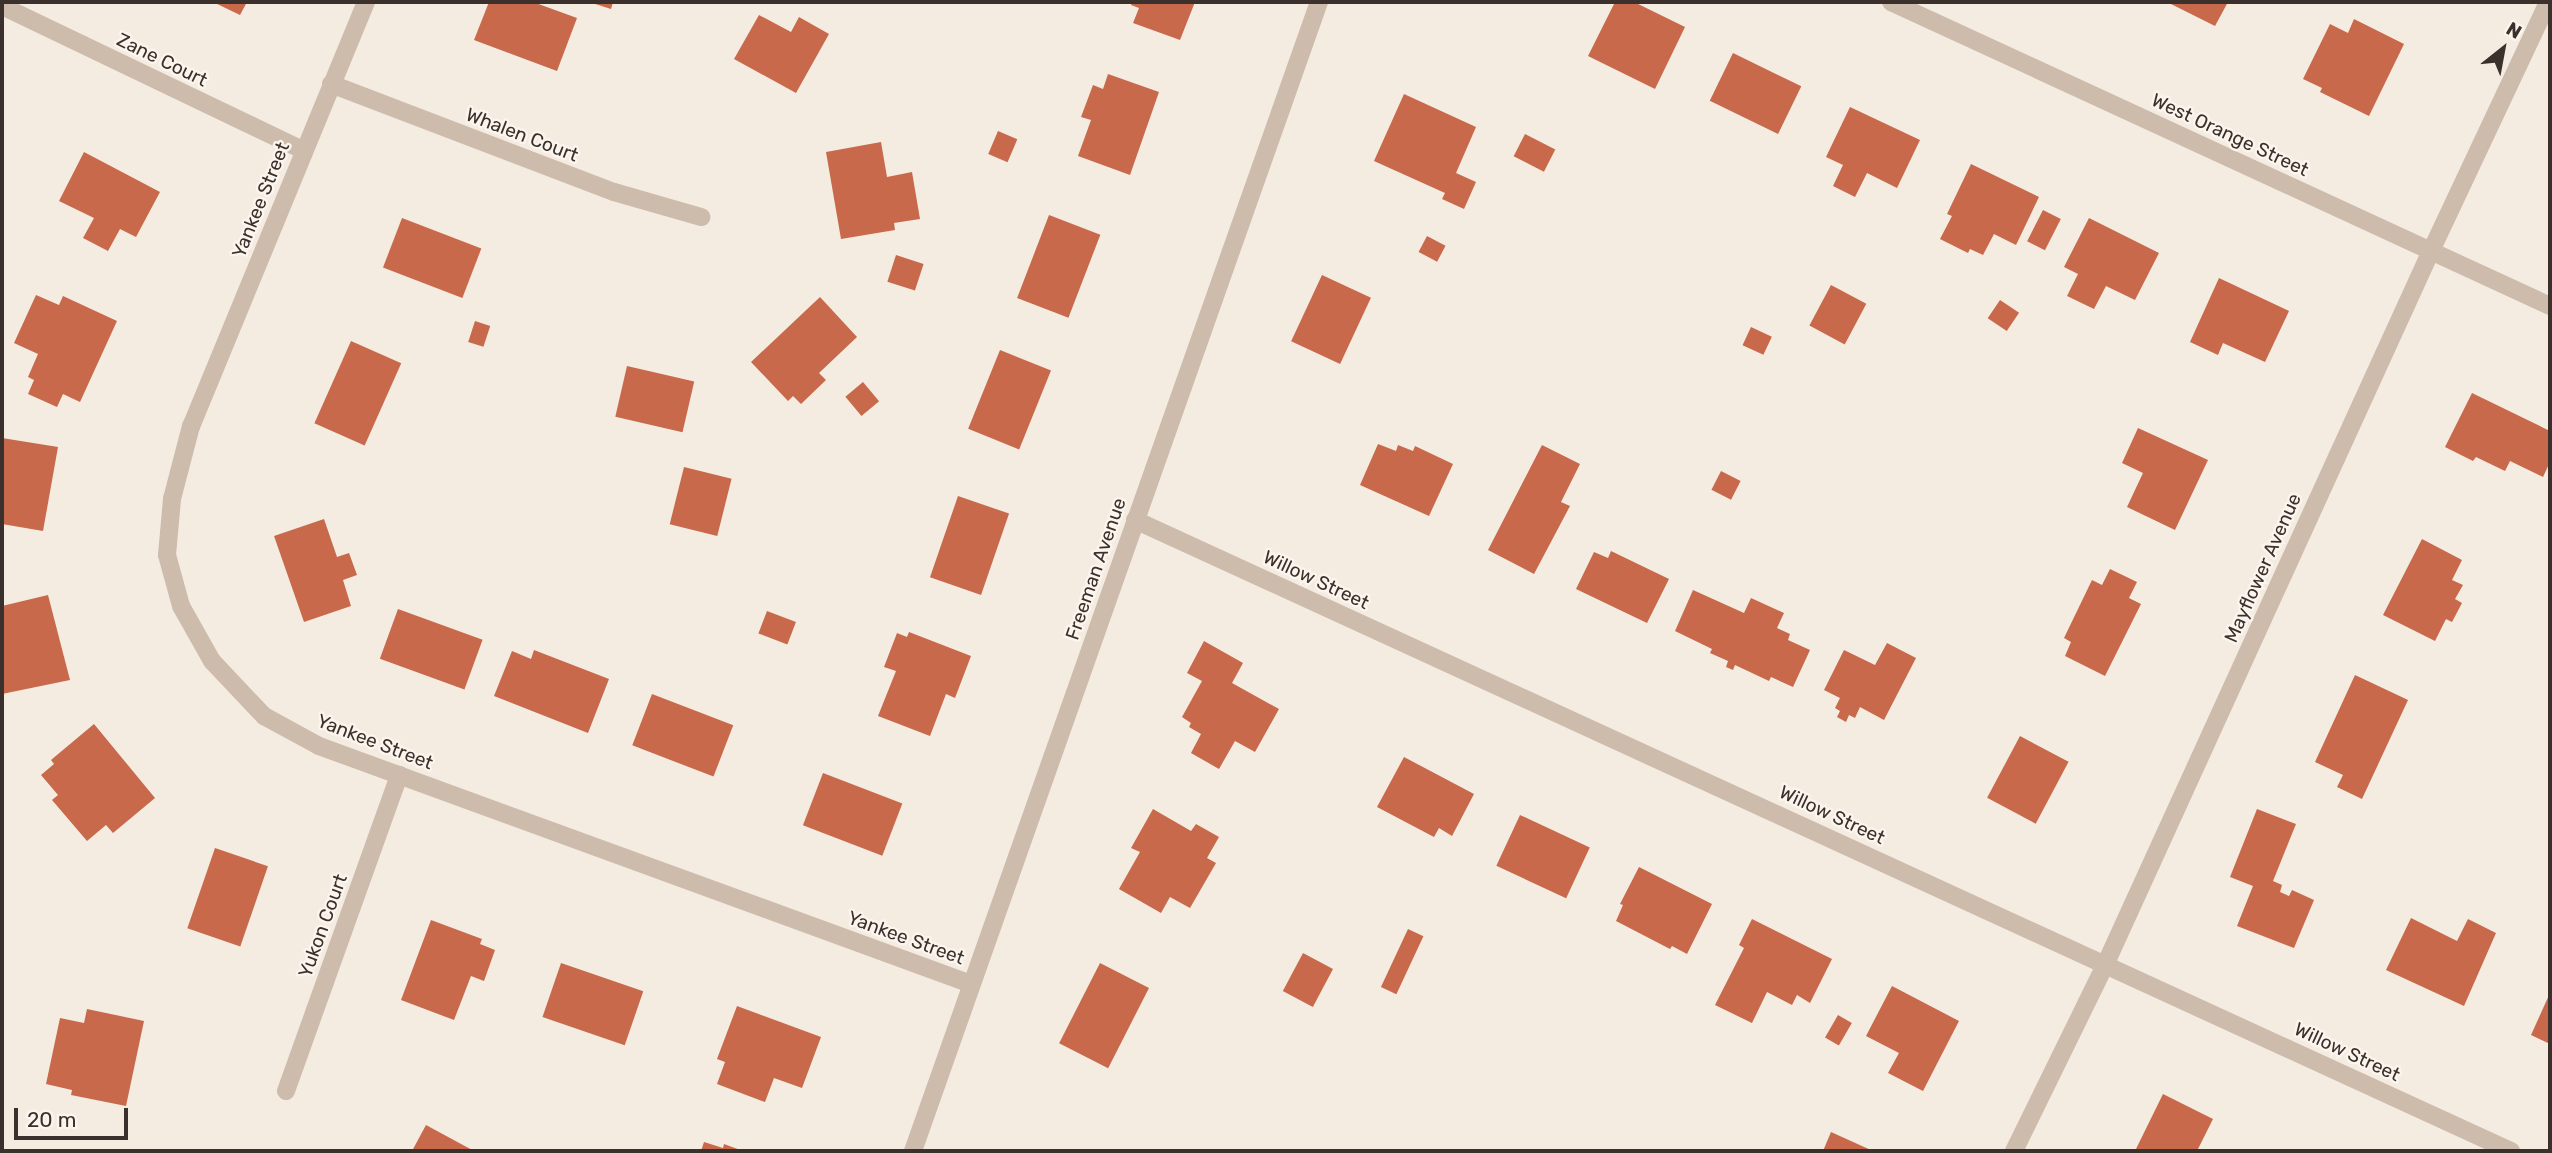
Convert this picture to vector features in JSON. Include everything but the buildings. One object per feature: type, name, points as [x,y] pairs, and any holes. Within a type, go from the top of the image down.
[{"type":"street","name":"Yankee Street","points":[[366,2],[191,426],[172,499],[167,555],[181,606],[212,661],[264,716],[319,746],[971,984]]},
{"type":"street","name":"Freeman Avenue","points":[[913,1151],[1319,2]]},
{"type":"street","name":"West Orange Street","points":[[1891,2],[2550,306]]},
{"type":"street","name":"Mayflower Avenue","points":[[2014,1151],[2106,963],[2431,251],[2548,2]]},
{"type":"street","name":"Zane Court","points":[[2,6],[304,151]]},
{"type":"street","name":"Whalen Court","points":[[331,84],[614,192],[701,216]]},
{"type":"street","name":"Willow Street","points":[[1135,520],[2511,1151]]},
{"type":"street","name":"Yukon Court","points":[[286,1091],[399,775]]}]
